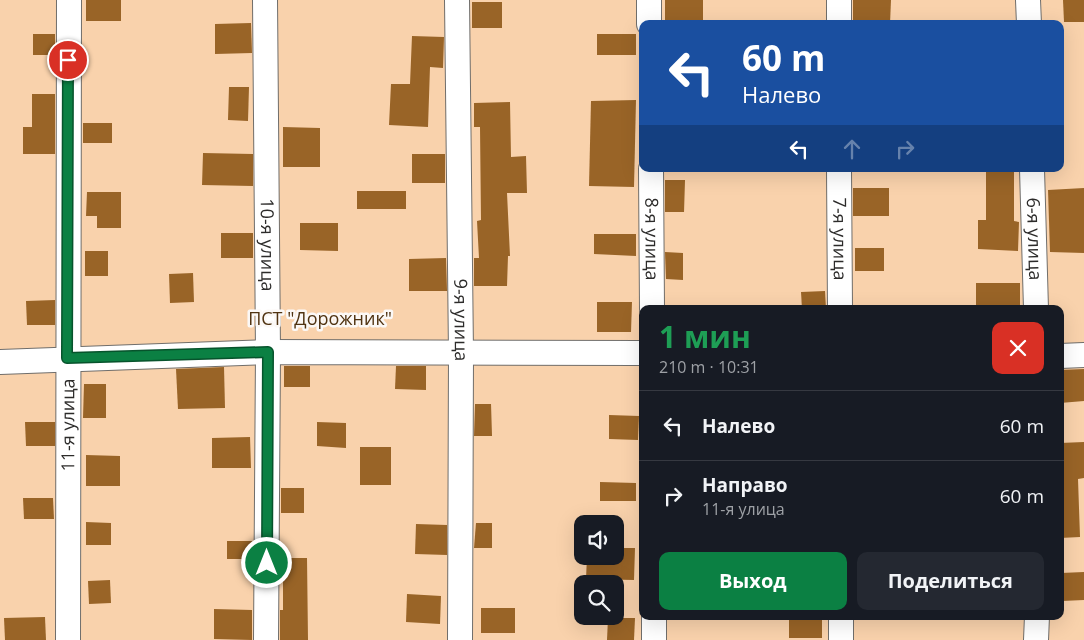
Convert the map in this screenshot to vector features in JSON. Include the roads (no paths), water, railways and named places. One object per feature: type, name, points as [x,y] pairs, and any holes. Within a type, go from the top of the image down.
[{"type":"street","name":"11-я улица","points":[[68,640],[69,0]]},
{"type":"street","name":"10-я улица","points":[[265,0],[268,352],[266,640]]},
{"type":"street","name":"9-я улица","points":[[457,0],[461,354],[460,640]]},
{"type":"street","points":[[649,0],[650,20]]},
{"type":"street","points":[[839,0],[839,20]]},
{"type":"street","points":[[1028,0],[1029,20]]},
{"type":"street","name":"8-я улица","points":[[651,172],[652,305]]},
{"type":"street","name":"7-я улица","points":[[839,172],[840,305]]},
{"type":"street","name":"6-я улица","points":[[1032,172],[1036,305]]},
{"type":"street","points":[[0,362],[268,352],[639,353]]},
{"type":"street","points":[[1064,356],[1084,355]]},
{"type":"street","points":[[654,620],[654,640]]},
{"type":"street","points":[[841,620],[841,640]]},
{"type":"street","points":[[1036,620],[1036,640]]},
{"type":"park label","name":"ПСТ \"Дорожник\"","points":[[320,319]]}]
